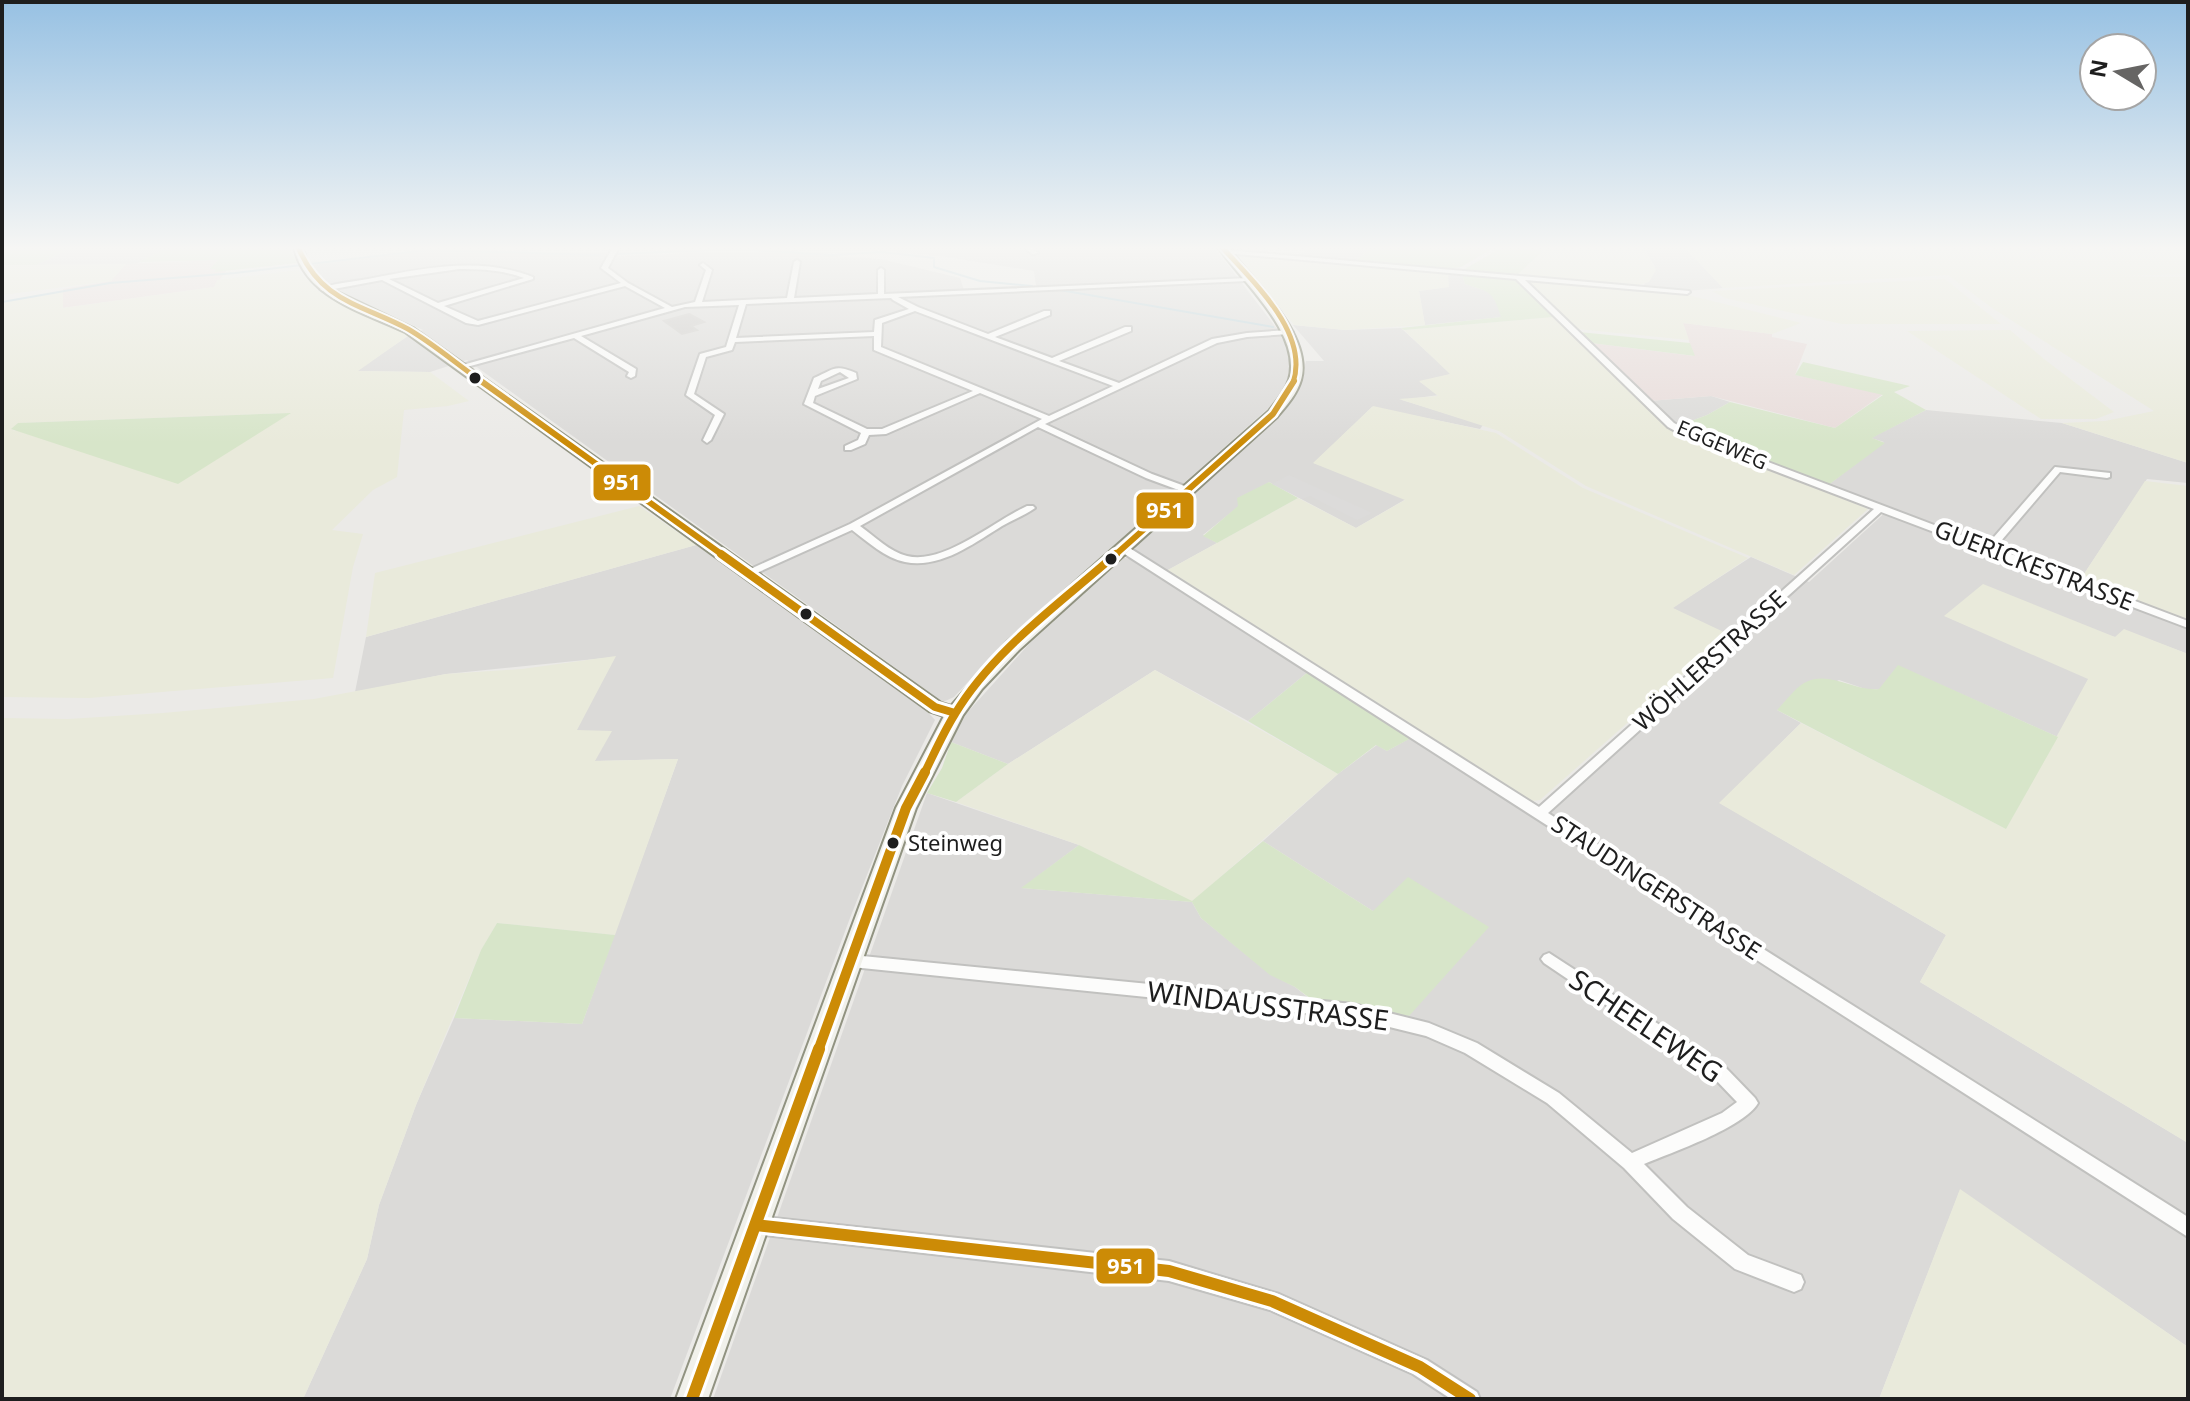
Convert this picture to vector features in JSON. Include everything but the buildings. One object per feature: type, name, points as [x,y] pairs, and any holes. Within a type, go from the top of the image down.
[{"type":"street","points":[[372,312],[409,330],[463,366],[935,707],[955,713]]},
{"type":"street","points":[[452,312],[469,321],[481,322],[518,312]]},
{"type":"street","points":[[463,366],[654,312]]},
{"type":"street","points":[[707,440],[720,414],[690,395],[703,356],[729,348],[740,312]]},
{"type":"street","points":[[905,312],[878,322],[877,348],[1049,419]]},
{"type":"street","points":[[924,312],[1120,386]]},
{"type":"street","points":[[692,1399],[906,808],[943,732],[976,685],[1013,646],[1273,414],[1292,392],[1299,359],[1289,332],[1273,312]]},
{"type":"street","name":"EGGEWEG","points":[[1555,312],[1671,425],[1691,436],[1880,508]]},
{"type":"street","points":[[990,336],[1047,313]]},
{"type":"street","points":[[1054,360],[1128,329]]},
{"type":"street","points":[[750,573],[853,526],[1038,424],[1215,341],[1289,332]]},
{"type":"street","points":[[732,340],[878,334]]},
{"type":"street","points":[[574,335],[622,364]]},
{"type":"street","points":[[840,369],[816,382],[808,404],[873,441],[883,436],[883,432],[979,391]]},
{"type":"street","points":[[812,394],[853,379],[853,375],[840,369]]},
{"type":"street","points":[[834,384],[840,369]]},
{"type":"street","points":[[816,382],[834,384]]},
{"type":"street","points":[[1038,424],[1149,476],[1187,490]]},
{"type":"street","points":[[848,448],[864,437]]},
{"type":"street","points":[[1989,549],[2058,469],[2107,475]]},
{"type":"street","points":[[853,526],[906,559],[940,558],[1011,515],[1030,508]]},
{"type":"street","name":"GUERICKESTRASSE","points":[[1880,508],[2188,625]]},
{"type":"street","name":"WÖHLERSTRASSE","points":[[1540,813],[1880,508]]},
{"type":"street","name":"STAUDINGERSTRASSE","points":[[1124,549],[2188,1228]]},
{"type":"street","name":"SCHEELEWEG","points":[[1549,959],[1720,1073],[1749,1103],[1728,1119],[1630,1162]]},
{"type":"street","name":"WINDAUSSTRASSE","points":[[852,961],[1353,1011],[1429,1030],[1471,1048],[1553,1098],[1630,1162],[1680,1213],[1742,1262],[1794,1282]]},
{"type":"street","points":[[756,1225],[1169,1271],[1272,1301],[1420,1367],[1470,1399]]},
{"type":"shaded area","points":[[2,312],[362,312],[409,335],[358,371],[430,372],[469,401],[404,410],[397,477],[373,490],[332,530],[363,534],[353,567],[333,678],[89,698],[2,697]],"holes":[[[289,413],[25,432],[12,430],[18,423]]]},
{"type":"shaded area","points":[[385,312],[1264,312],[1278,330],[1292,359],[1289,379],[1273,404],[1007,640],[954,697],[943,702],[467,360],[430,372],[356,371],[411,334],[423,330]]},
{"type":"shaded area","points":[[1284,312],[1423,312],[1425,325],[1345,330],[1294,325]]},
{"type":"shaded area","points":[[1423,312],[1500,312],[1502,317],[1425,325]]},
{"type":"shaded area","points":[[1559,312],[1758,312],[1801,323],[1772,334],[1683,323],[1689,340],[1577,329]]},
{"type":"shaded area","points":[[1790,312],[1987,312],[2001,324],[1842,324]]},
{"type":"shaded area","points":[[1999,312],[2188,312],[2188,463],[2062,423],[2105,421],[2154,411]]},
{"type":"shaded area","points":[[1554,317],[1671,430],[1868,509],[1794,575],[1586,486],[1499,431],[1399,399],[1438,396],[1419,381],[1450,374],[1404,330]]},
{"type":"shaded area","points":[[1683,323],[1772,334],[1772,337],[1807,344],[1795,375],[1883,394],[1835,428],[1711,396],[1649,401],[1591,343],[1694,356]]},
{"type":"shaded area","points":[[1293,325],[1345,330],[1401,328],[1451,374],[1420,382],[1439,395],[1402,400],[1483,425],[1480,429],[1372,407],[1314,463],[1406,499],[1356,528],[1269,482],[1203,535],[1217,543],[1166,571],[1135,552],[1135,543],[1277,418],[1298,392],[1306,361],[1324,361]]},
{"type":"shaded area","points":[[2010,330],[2114,412],[2096,419],[2041,419],[1907,331]]},
{"type":"shaded area","points":[[1711,396],[1730,402],[1678,426],[1649,401]]},
{"type":"shaded area","points":[[1373,406],[1496,433],[1583,488],[1748,558],[1673,608],[1728,634],[1540,800],[1532,801],[1168,570],[1298,498],[1356,528],[1405,500],[1313,463]]},
{"type":"shaded area","points":[[1926,410],[2062,423],[2188,463],[2188,483],[2147,479],[2080,580],[2074,584],[2188,625],[2188,654],[2124,630],[2116,637],[1945,616],[2089,678],[2058,737],[1898,666],[1880,689],[1868,690],[1839,680],[1777,710],[1801,723],[1720,803],[1946,935],[1920,982],[2188,1143],[2188,1347],[1960,1190],[1879,1399],[713,1399],[927,793],[1079,845],[1022,888],[1192,902],[1201,918],[1270,974],[1310,999],[1312,1016],[1388,1028],[1409,1016],[1373,911],[1263,841],[1338,774],[1377,745],[1387,751],[1414,736],[1540,819],[1741,641],[1672,608],[1751,557],[1809,582],[1889,509],[1827,486],[1884,442],[1871,438]]},
{"type":"shaded area","points":[[1289,475],[1372,513],[1357,520],[1310,496],[1302,499],[1272,484]]},
{"type":"shaded area","points":[[2145,481],[2188,486],[2188,619],[2080,580]]},
{"type":"shaded area","points":[[639,506],[696,545],[366,637],[375,573]]},
{"type":"shaded area","points":[[696,545],[783,605],[925,709],[935,720],[902,786],[850,918],[670,1399],[303,1399],[367,1259],[379,1205],[416,1105],[454,1018],[582,1024],[678,759],[594,761],[576,730],[615,657],[446,674],[355,692],[366,637]]},
{"type":"shaded area","points":[[1124,558],[1133,559],[1158,574],[1308,672],[1248,721],[1155,670],[1008,764],[951,742],[966,714],[1029,644]]},
{"type":"shaded area","points":[[1983,584],[2115,637],[2124,629],[2188,654],[2188,1143],[1920,982],[1946,935],[1719,803],[1801,723],[2006,829],[2088,679],[1944,616]]},
{"type":"shaded area","points":[[616,656],[577,730],[612,731],[595,761],[678,759],[615,935],[497,923],[481,950],[416,1105],[379,1205],[367,1259],[303,1399],[2,1399],[2,718],[68,719],[314,699],[446,674],[522,669]]},
{"type":"shaded area","points":[[1155,670],[1338,774],[1192,902],[1079,845],[956,802],[1008,764]]},
{"type":"shaded area","points":[[1960,1189],[2188,1347],[2188,1399],[1879,1399]]},
{"type":"green space","points":[[1499,312],[1549,312],[1554,317],[1401,328],[1501,317]]},
{"type":"green space","points":[[1579,332],[1690,343],[1695,356],[1591,343]]},
{"type":"green space","points":[[1803,362],[1910,386],[1894,392],[1926,410],[1872,438],[1885,443],[1827,486],[1678,426],[1730,402],[1835,428],[1883,395],[1795,375]]},
{"type":"green space","points":[[291,413],[178,484],[11,429],[18,423]]},
{"type":"green space","points":[[1269,482],[1298,498],[1217,543],[1203,536],[1238,506],[1237,498]]},
{"type":"green space","points":[[1898,665],[2058,737],[2006,829],[1777,710],[1793,692],[1813,679],[1823,678],[1879,689]]},
{"type":"green space","points":[[1308,672],[1411,738],[1387,751],[1376,745],[1338,774],[1248,721]]},
{"type":"green space","points":[[951,742],[1008,764],[956,802],[927,793],[942,768]]},
{"type":"green space","points":[[1263,841],[1373,911],[1408,877],[1489,927],[1409,1016],[1311,999],[1270,975],[1201,918],[1192,902],[1021,888],[1079,845],[1192,901]]},
{"type":"green space","points":[[497,923],[615,935],[582,1024],[454,1018],[481,950]]},
{"type":"waterway","points":[[1189,312],[1273,327]]},
{"type":"transit line","name":"951","points":[[368,312],[409,330],[935,707],[955,713]]},
{"type":"transit line","name":"951","points":[[692,1399],[906,808],[955,713],[976,685],[1013,646],[1273,414],[1286,398],[1293,386],[1297,365],[1289,335],[1275,312]]},
{"type":"transit line","name":"951","points":[[756,1225],[1169,1271],[1272,1301],[1420,1367],[1470,1399]]},
{"type":"place","name":"Steinweg","points":[[893,843]]}]
